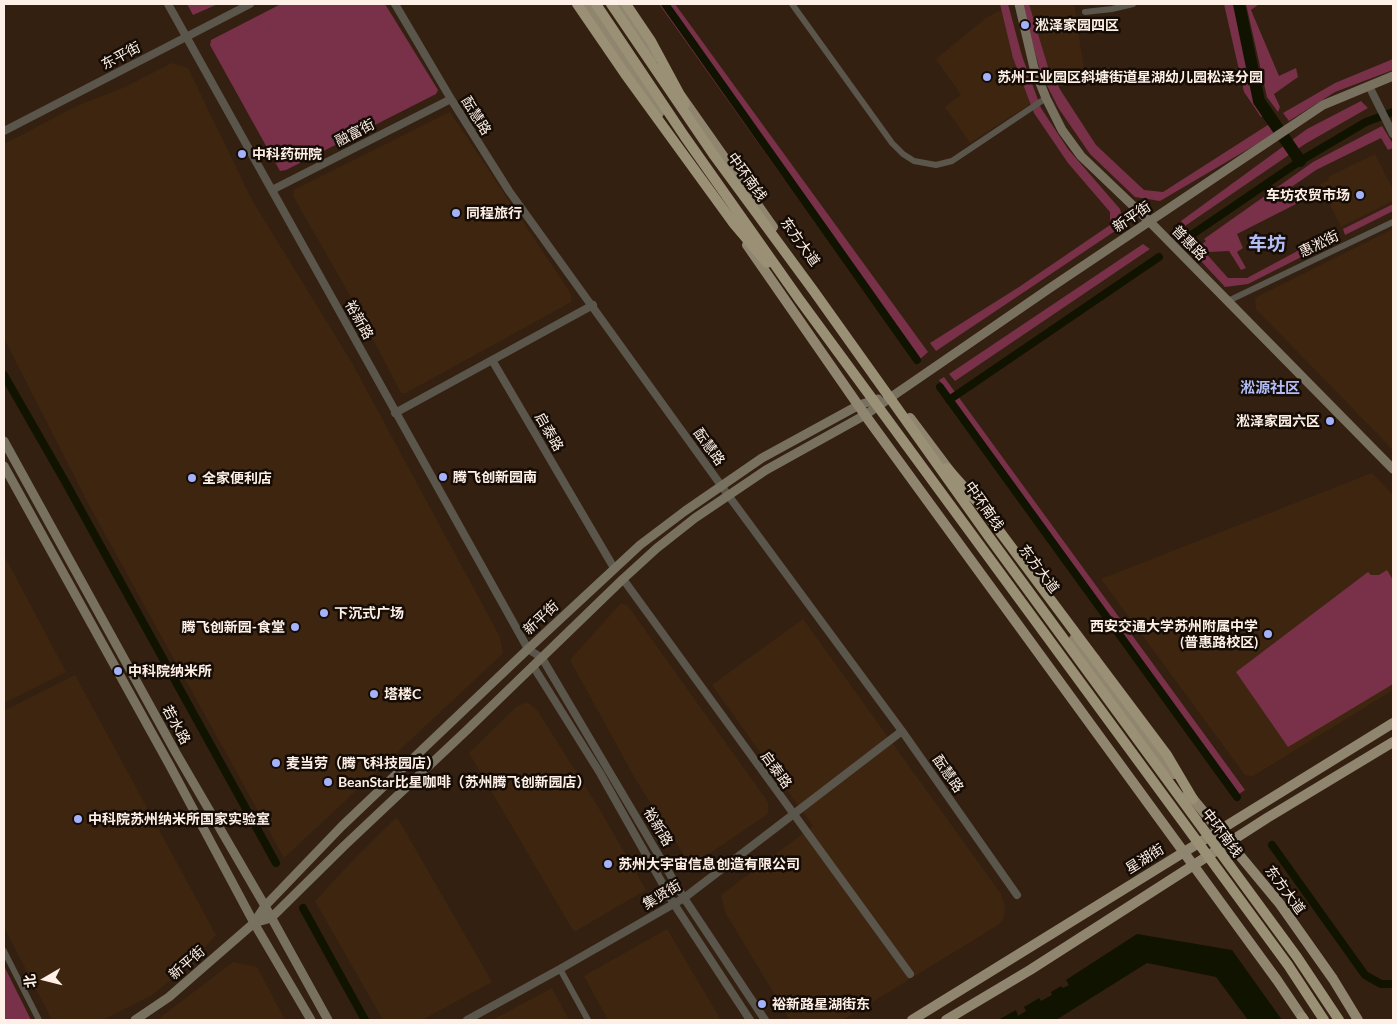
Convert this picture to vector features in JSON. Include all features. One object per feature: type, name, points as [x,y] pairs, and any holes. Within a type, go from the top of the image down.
[{"type":"highway","points":[[577,4],[625,74],[734,224],[800,299]]},
{"type":"highway","name":"中环南线","points":[[596,4],[685,137],[800,299],[1288,965],[1324,1020]]},
{"type":"highway","name":"中环南线","points":[[611,4],[713,154],[1012,569],[1297,957],[1339,1020]]},
{"type":"highway","points":[[626,4],[651,41],[713,154]]},
{"type":"highway","points":[[915,433],[980,504],[1167,755],[1193,799]]},
{"type":"main road","points":[[585,4],[778,291],[865,415],[1304,1019]]},
{"type":"main road","name":"东方大道","points":[[620,4],[727,163],[893,395],[1193,799],[1280,904],[1333,979],[1358,1020]]},
{"type":"main road","name":"普惠路","points":[[1019,4],[1034,68],[1046,98],[1062,130],[1081,156],[1150,222],[1393,469]]},
{"type":"main road","name":"新平街","points":[[254,922],[271,918],[622,579],[695,518],[766,470],[865,415],[1323,105],[1393,76]]},
{"type":"main road","name":"新平街","points":[[135,1020],[169,997],[254,922],[265,906],[342,826],[614,568],[640,546],[722,485],[762,458],[859,405],[893,395]]},
{"type":"main road","name":"若水路","points":[[4,441],[171,744],[265,906],[328,1020]]},
{"type":"main road","name":"若水路","points":[[4,466],[254,922],[311,1020]]},
{"type":"main road","name":"裕新路","points":[[528,649],[533,666]]},
{"type":"main road","name":"星湖街","points":[[912,1020],[1393,723]]},
{"type":"main road","points":[[946,1020],[1030,970],[1267,818],[1393,742]]},
{"type":"street","name":"裕新路","points":[[168,4],[395,414],[528,649],[542,658],[684,898],[765,1020]]},
{"type":"street","name":"东平街","points":[[4,131],[250,4]]},
{"type":"street","name":"酝慧路","points":[[395,4],[450,99],[509,191],[593,305],[728,495],[902,731],[1017,895]]},
{"type":"street","points":[[792,4],[892,142],[914,161],[936,165],[952,161],[1046,98]]},
{"type":"street","points":[[1085,12],[1133,4]]},
{"type":"street","points":[[1369,86],[1392,131]]},
{"type":"street","name":"融富街","points":[[272,190],[450,99]]},
{"type":"street","name":"惠淞街","points":[[1228,302],[1393,222]]},
{"type":"street","points":[[395,414],[593,305]]},
{"type":"street","name":"启泰路","points":[[492,360],[614,568]]},
{"type":"street","name":"启泰路","points":[[622,579],[910,974]]},
{"type":"street","name":"裕新路","points":[[533,666],[600,773],[674,904],[750,1020]]},
{"type":"street","name":"集贤街","points":[[467,1020],[684,898],[902,731]]},
{"type":"street","points":[[4,951],[39,1020]]},
{"type":"street","points":[[560,969],[588,1020]]},
{"type":"shaded area","points":[[187,4],[218,4],[193,15]]},
{"type":"shaded area","points":[[281,4],[385,4],[438,90],[436,94],[286,170],[280,171],[210,45],[211,40]]},
{"type":"shaded area","points":[[659,4],[675,4],[928,352],[918,361],[896,336]]},
{"type":"shaded area","points":[[1000,4],[1008,4],[1022,56],[1041,108],[1068,149],[1120,209],[1124,225],[936,351],[930,343],[1019,287],[1110,225],[1110,212],[1068,163],[1034,113],[1013,58]]},
{"type":"shaded area","points":[[1022,4],[1029,4],[1048,67],[1061,91],[1096,145],[1144,190],[1163,192],[1274,121],[1279,129],[1160,201],[1135,197],[1090,154],[1059,109],[1041,74]]},
{"type":"shaded area","points":[[1026,4],[1074,4],[1086,83],[1054,87]]},
{"type":"shaded area","points":[[1224,4],[1238,4],[1257,93],[1268,111],[1261,117],[1244,92]]},
{"type":"shaded area","points":[[1246,4],[1259,4],[1251,10],[1279,76],[1296,68],[1298,77],[1274,94],[1280,107],[1278,112],[1267,97]]},
{"type":"shaded area","name":"苏州工业园区斜塘街道星湖幼儿园松泽分园","points":[[1006,7],[1033,102],[970,143],[945,107],[961,95],[936,59],[986,18]]},
{"type":"shaded area","points":[[1393,59],[1393,70],[1335,92],[1289,121],[1283,113],[1335,83]]},
{"type":"shaded area","points":[[172,63],[188,68],[252,200],[352,363],[500,637],[503,653],[284,858],[90,507],[4,338],[4,144],[77,106],[125,87]]},
{"type":"shaded area","points":[[1361,101],[1368,108],[1305,144],[1185,226],[1181,221],[1307,129]]},
{"type":"shaded area","points":[[450,112],[571,294],[571,302],[406,393],[401,393],[351,297],[293,196],[294,190]]},
{"type":"shaded area","points":[[1382,126],[1393,144],[1393,148],[1388,150],[1381,138],[1316,170],[1290,188],[1296,204],[1237,234],[1243,248],[1237,252],[1246,268],[1241,270],[1229,251],[1209,252],[1202,244],[1206,241],[1204,239],[1313,162]]},
{"type":"shaded area","name":"车坊农贸市场","points":[[1375,154],[1393,190],[1393,201],[1341,227],[1320,184],[1329,180],[1328,177]]},
{"type":"shaded area","points":[[1393,204],[1393,211],[1345,235],[1343,229]]},
{"type":"shaded area","points":[[1393,229],[1393,449],[1256,309],[1255,298]]},
{"type":"shaded area","points":[[1333,232],[1337,239],[1248,284],[1225,287],[1199,259],[1203,250],[1228,278],[1247,278]]},
{"type":"shaded area","points":[[1143,244],[1150,249],[955,381],[949,374]]},
{"type":"shaded area","points":[[944,377],[1245,790],[1239,794],[939,380]]},
{"type":"shaded area","name":"西安交通大学苏州附属中学 (普惠路校区)","points":[[1372,473],[1393,495],[1393,690],[1253,776],[1245,775],[1101,579]]},
{"type":"shaded area","points":[[4,555],[66,672],[4,703]]},
{"type":"shaded area","points":[[1387,570],[1393,580],[1393,684],[1288,747],[1236,672],[1368,572],[1371,575],[1379,575]]},
{"type":"shaded area","points":[[621,603],[628,606],[768,802],[768,813],[765,816],[695,862],[691,862],[686,858],[636,780],[570,660]]},
{"type":"shaded area","points":[[803,619],[1001,894],[1005,911],[1002,921],[998,925],[843,1020],[790,1020],[725,912],[721,895],[813,826],[712,685]]},
{"type":"shaded area","name":"中科院苏州纳米所国家实验室","points":[[75,675],[216,935],[188,966],[152,995],[103,1020],[52,1020],[4,927],[4,711]]},
{"type":"shaded area","points":[[526,703],[537,710],[600,810],[646,890],[574,932],[469,753],[517,706]]},
{"type":"shaded area","points":[[397,817],[492,982],[422,1020],[383,1020],[315,901]]},
{"type":"shaded area","points":[[667,929],[721,1020],[608,1020],[584,976]]},
{"type":"shaded area","points":[[1137,934],[1232,950],[1282,1020],[1248,1020],[1216,977],[1147,963],[1056,1020],[998,1020],[1016,1010],[1018,1016],[1026,1011],[1024,1007],[1039,998],[1041,1001],[1052,995],[1051,992],[1061,986],[1063,988],[1069,985],[1066,980]]},
{"type":"shaded area","points":[[233,962],[257,967],[285,1020],[157,1020]]},
{"type":"shaded area","points":[[4,966],[31,1020],[4,1020]]},
{"type":"shaded area","points":[[552,988],[569,1020],[492,1020]]},
{"type":"waterway","points":[[665,4],[917,360]]},
{"type":"waterway","points":[[1239,4],[1259,101],[1300,161]]},
{"type":"waterway","points":[[1187,238],[1300,161],[1366,122],[1393,112]]},
{"type":"waterway","points":[[949,400],[1159,257]]},
{"type":"waterway","points":[[4,375],[276,863]]},
{"type":"waterway","points":[[940,387],[1237,797]]},
{"type":"waterway","points":[[1272,845],[1365,975],[1381,984],[1393,984]]},
{"type":"waterway","points":[[303,908],[365,1020]]},
{"type":"place","name":"淞泽家园四区","points":[[1025,25]]},
{"type":"place","name":"苏州工业园区斜塘街道星湖幼儿园松泽分园","points":[[987,77]]},
{"type":"place","name":"中科药研院","points":[[242,154]]},
{"type":"place","name":"车坊农贸市场","points":[[1360,195]]},
{"type":"place","name":"同程旅行","points":[[456,213]]},
{"type":"place","name":"淞泽家园六区","points":[[1330,421]]},
{"type":"place","name":"腾飞创新园南","points":[[443,477]]},
{"type":"place","name":"全家便利店","points":[[192,478]]},
{"type":"place","name":"下沉式广场","points":[[324,613]]},
{"type":"place","name":"腾飞创新园-食堂","points":[[295,627]]},
{"type":"place","name":"西安交通大学苏州附属中学 (普惠路校区)","points":[[1268,634]]},
{"type":"place","name":"中科院纳米所","points":[[118,671]]},
{"type":"place","name":"塔楼C","points":[[374,694]]},
{"type":"place","name":"麦当劳（腾飞科技园店）","points":[[276,763]]},
{"type":"place","name":"BeanStar比星咖啡（苏州腾飞创新园店）","points":[[328,782]]},
{"type":"place","name":"中科院苏州纳米所国家实验室","points":[[78,819]]},
{"type":"place","name":"苏州大宇宙信息创造有限公司","points":[[608,864]]},
{"type":"place","name":"裕新路星湖街东","points":[[762,1004]]},
{"type":"district","name":"车坊","points":[[1267,244]]},
{"type":"district","name":"淞源社区","points":[[1270,388]]}]
